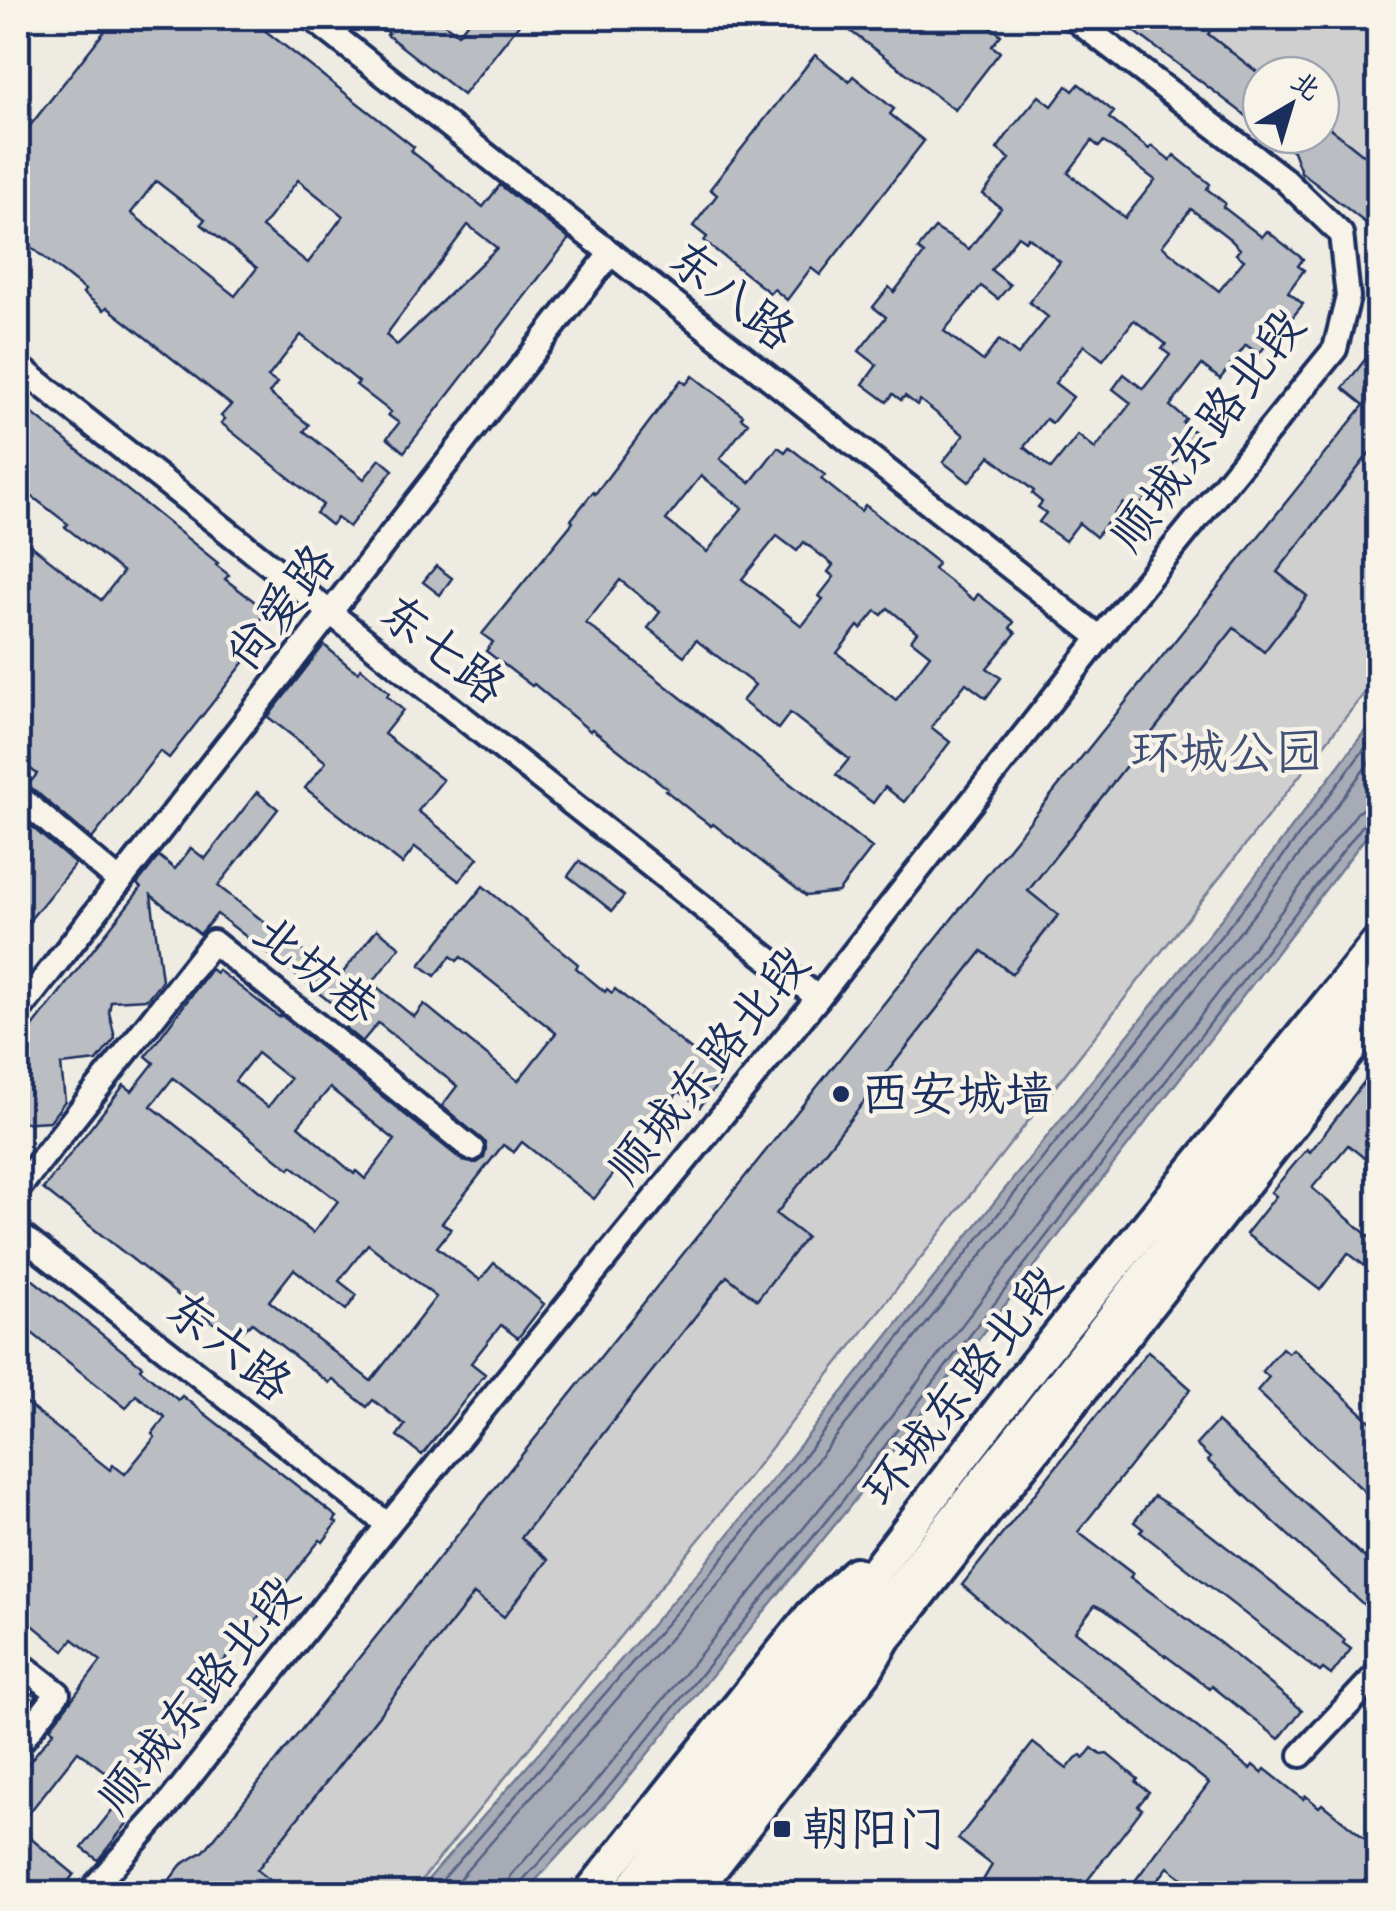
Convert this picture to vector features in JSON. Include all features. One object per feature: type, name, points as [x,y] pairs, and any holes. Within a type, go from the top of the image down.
[{"type":"main road","name":"环城东路北段","points":[[627,1894],[1045,1351],[1378,942]]},
{"type":"main road","name":"环城东路北段","points":[[659,1894],[1378,980]]},
{"type":"main road","points":[[588,1894],[810,1615],[919,1513]]},
{"type":"main road","points":[[692,1894],[866,1670],[946,1530]]},
{"type":"street","name":"东八路","points":[[312,18],[1100,638]]},
{"type":"street","name":"顺城东路北段","points":[[88,1894],[166,1807],[1335,349],[1348,297],[1342,234],[1285,180],[1073,18]]},
{"type":"street","name":"尚爱路","points":[[18,1012],[610,253]]},
{"type":"street","name":"东七路","points":[[18,366],[818,998]]},
{"type":"street","points":[[18,796],[120,882]]},
{"type":"street","name":"北坊巷","points":[[18,1189],[213,942],[472,1148]]},
{"type":"street","points":[[866,1670],[1378,1021]]},
{"type":"street","name":"东六路","points":[[18,1233],[388,1526]]},
{"type":"street","points":[[18,1662],[58,1693],[18,1745]]},
{"type":"street","points":[[1301,1756],[1378,1673]]},
{"type":"green space","points":[[1220,18],[1378,18],[1378,166],[1341,137],[1341,55],[1241,55],[1241,60],[1208,34]]},
{"type":"green space","name":"环城公园","points":[[1378,442],[1378,676],[710,1526],[411,1893],[285,1893],[257,1870],[474,1594],[504,1616],[548,1560],[521,1538],[727,1276],[757,1299],[805,1238],[776,1214],[982,951],[1012,974],[1058,916],[1028,891],[1234,628],[1264,651],[1307,597],[1277,572]]},
{"type":"water","points":[[1378,714],[1378,821],[847,1510],[610,1800],[524,1893],[416,1893],[705,1564],[1245,889]]},
{"type":"building","points":[[115,18],[249,18],[414,147],[411,151],[483,207],[500,185],[569,239],[404,452],[387,438],[399,423],[388,415],[391,412],[301,335],[268,377],[277,383],[269,393],[309,425],[304,431],[364,479],[380,459],[393,470],[349,527],[337,518],[331,525],[316,513],[323,505],[221,423],[225,419],[221,416],[231,405],[107,307],[104,310],[18,237],[18,141]],"holes":[[[298,180],[343,216],[308,263],[262,227]],[[156,181],[205,219],[201,224],[257,268],[235,296],[131,213]],[[468,225],[497,248],[397,345],[386,335]]]},
{"type":"building","points":[[370,18],[437,18],[458,34],[471,18],[524,18],[463,95]]},
{"type":"building","points":[[833,18],[979,18],[1001,35],[992,46],[1000,52],[955,110]]},
{"type":"building","points":[[1117,18],[1220,18],[1208,34],[1241,60],[1241,112]]},
{"type":"building","points":[[815,55],[849,81],[853,76],[894,109],[890,114],[924,141],[820,275],[811,268],[787,300],[774,289],[770,293],[704,241],[707,237],[693,226],[717,195],[710,189]]},
{"type":"building","points":[[1079,84],[1114,112],[1109,118],[1149,149],[1152,146],[1170,160],[1174,155],[1210,184],[1207,189],[1225,203],[1223,207],[1262,237],[1267,231],[1303,259],[1298,266],[1304,270],[1288,292],[1303,304],[1259,354],[1246,345],[1220,379],[1202,365],[1170,406],[1197,434],[1135,512],[1123,503],[1096,537],[1079,523],[1065,541],[1039,522],[1046,513],[1038,507],[1042,502],[1032,494],[1034,491],[990,456],[969,482],[943,462],[964,435],[920,400],[917,405],[905,396],[901,400],[893,394],[887,402],[863,384],[877,365],[859,351],[886,317],[873,307],[889,287],[894,292],[924,254],[918,249],[935,228],[969,249],[1001,208],[983,194],[1010,159],[997,149],[1012,128],[1039,96],[1052,106],[1067,86],[1073,91]],"holes":[[[1092,141],[1099,147],[1103,142],[1115,149],[1155,180],[1125,218],[1068,173]],[[1191,209],[1230,239],[1240,249],[1236,254],[1244,260],[1219,291],[1162,246]],[[1018,236],[1025,241],[1028,237],[1060,262],[1029,302],[1048,317],[1018,355],[999,340],[983,361],[944,331],[981,286],[998,299],[1010,285],[991,270]],[[1134,320],[1166,344],[1162,349],[1170,355],[1143,389],[1124,374],[1113,389],[1131,403],[1095,449],[1078,435],[1051,469],[1024,447],[1046,419],[1052,423],[1073,397],[1055,383],[1084,345],[1103,360]]]},
{"type":"building","points":[[1341,137],[1378,166],[1378,233],[1301,172],[1295,155],[1341,155]]},
{"type":"building","name":"西安城墙","points":[[1378,343],[1378,442],[1277,572],[1307,596],[1264,652],[1234,628],[1028,891],[1058,915],[1012,974],[982,951],[776,1214],[806,1237],[757,1300],[727,1276],[521,1538],[548,1560],[504,1617],[474,1594],[257,1870],[287,1894],[159,1894],[181,1865],[204,1851],[1364,405],[1343,388]]},
{"type":"building","points":[[693,376],[743,415],[741,418],[748,423],[720,459],[750,483],[778,447],[785,452],[789,447],[861,511],[865,505],[938,563],[934,569],[974,600],[978,594],[1014,622],[1010,628],[1016,633],[987,668],[1001,678],[986,698],[966,683],[931,727],[950,742],[904,802],[885,787],[873,803],[836,775],[849,759],[790,713],[778,729],[742,701],[755,685],[696,640],[684,656],[648,628],[660,612],[620,580],[586,623],[872,848],[838,892],[806,896],[486,651],[493,642],[482,634],[681,380],[686,384]],"holes":[[[701,476],[742,508],[707,552],[666,520]],[[777,536],[797,551],[804,542],[833,565],[828,572],[834,577],[819,596],[823,599],[802,626],[742,579]],[[888,608],[917,632],[911,640],[930,655],[896,700],[837,653],[858,626],[861,629],[876,611],[882,615]]]},
{"type":"building","points":[[18,402],[218,563],[229,575],[225,579],[267,611],[250,633],[261,641],[169,758],[160,751],[92,839],[28,785],[37,774],[18,759],[18,535],[101,600],[123,572],[25,491],[28,487],[18,479]]},
{"type":"building","points":[[436,566],[452,578],[440,595],[423,582]]},
{"type":"building","points":[[324,645],[358,672],[361,668],[403,710],[384,734],[443,780],[418,811],[478,858],[459,881],[415,847],[402,864],[305,788],[326,762],[268,717]]},
{"type":"building","points":[[257,792],[278,809],[218,886],[338,979],[377,929],[400,947],[372,983],[414,1017],[424,1004],[518,1081],[556,1033],[461,957],[457,961],[451,956],[435,976],[420,965],[483,886],[578,964],[576,968],[605,992],[615,989],[724,1076],[700,1107],[679,1091],[594,1199],[522,1142],[514,1152],[503,1145],[442,1223],[451,1229],[437,1247],[480,1280],[494,1263],[544,1304],[518,1338],[501,1325],[471,1363],[485,1374],[422,1455],[397,1436],[405,1425],[373,1400],[367,1407],[332,1379],[329,1383],[252,1323],[234,1339],[43,1189],[124,1085],[132,1091],[154,1063],[146,1056],[211,969],[216,973],[218,970],[281,1015],[463,1161],[477,1163],[484,1158],[486,1143],[442,1106],[457,1086],[378,1023],[362,1042],[345,1028],[352,1019],[217,914],[200,934],[151,895],[162,980],[147,999],[111,1001],[109,1012],[115,1038],[97,1061],[61,1065],[65,1101],[50,1121],[18,1123],[18,1046],[141,888],[137,884],[159,856],[175,869],[191,848],[205,859]],"holes":[[[257,1053],[290,1079],[268,1107],[235,1081]],[[173,1078],[290,1169],[292,1166],[338,1201],[313,1233],[151,1106]],[[330,1088],[395,1140],[365,1179],[298,1126]],[[368,1244],[436,1297],[371,1381],[269,1301],[294,1269],[346,1310],[357,1295],[339,1281]]]},
{"type":"building","points":[[18,815],[75,864],[29,921],[18,912]]},
{"type":"building","points":[[579,861],[624,896],[612,911],[568,876]]},
{"type":"building","points":[[1378,1064],[1378,1169],[1348,1145],[1312,1188],[1378,1244],[1378,1276],[1348,1253],[1320,1290],[1246,1234],[1276,1196],[1271,1192],[1307,1149],[1310,1152]]},
{"type":"building","points":[[18,1268],[142,1366],[140,1369],[178,1400],[182,1396],[337,1517],[337,1523],[212,1676],[221,1683],[164,1761],[159,1757],[132,1793],[78,1751],[18,1827],[18,1776],[101,1661],[73,1639],[64,1651],[18,1613],[18,1397],[110,1470],[113,1465],[125,1474],[155,1437],[152,1434],[165,1417],[136,1395],[126,1408],[18,1322]]},
{"type":"building","points":[[1282,1348],[1288,1353],[1293,1349],[1378,1428],[1378,1504],[1257,1391],[1269,1377],[1262,1371]]},
{"type":"building","points":[[1148,1351],[1191,1389],[1078,1532],[1302,1710],[1279,1739],[1105,1610],[1095,1605],[1075,1631],[1250,1769],[1253,1765],[1262,1773],[1265,1769],[1303,1799],[1306,1796],[1319,1807],[1322,1804],[1378,1849],[1378,1894],[1202,1894],[1168,1867],[1147,1894],[1125,1894],[1209,1783],[1039,1651],[962,1585]]},
{"type":"building","points":[[1217,1422],[1378,1570],[1378,1618],[1208,1461],[1210,1458],[1196,1445]]},
{"type":"building","points":[[1154,1496],[1192,1520],[1345,1640],[1343,1643],[1351,1649],[1331,1675],[1323,1669],[1320,1672],[1140,1532],[1143,1529],[1134,1522]]},
{"type":"building","points":[[18,1681],[37,1696],[26,1710],[18,1703]]},
{"type":"building","points":[[1033,1743],[1067,1769],[1092,1748],[1101,1755],[1107,1754],[1149,1792],[1138,1806],[1142,1809],[1077,1894],[975,1894],[992,1865],[958,1839]]},
{"type":"building","points":[[113,1809],[129,1821],[98,1860],[82,1848]]},
{"type":"building","points":[[18,1828],[74,1874],[58,1894],[18,1894]]},
{"type":"place","name":"西安城墙","points":[[841,1094]]},
{"type":"place","name":"朝阳门","points":[[782,1829]]}]
